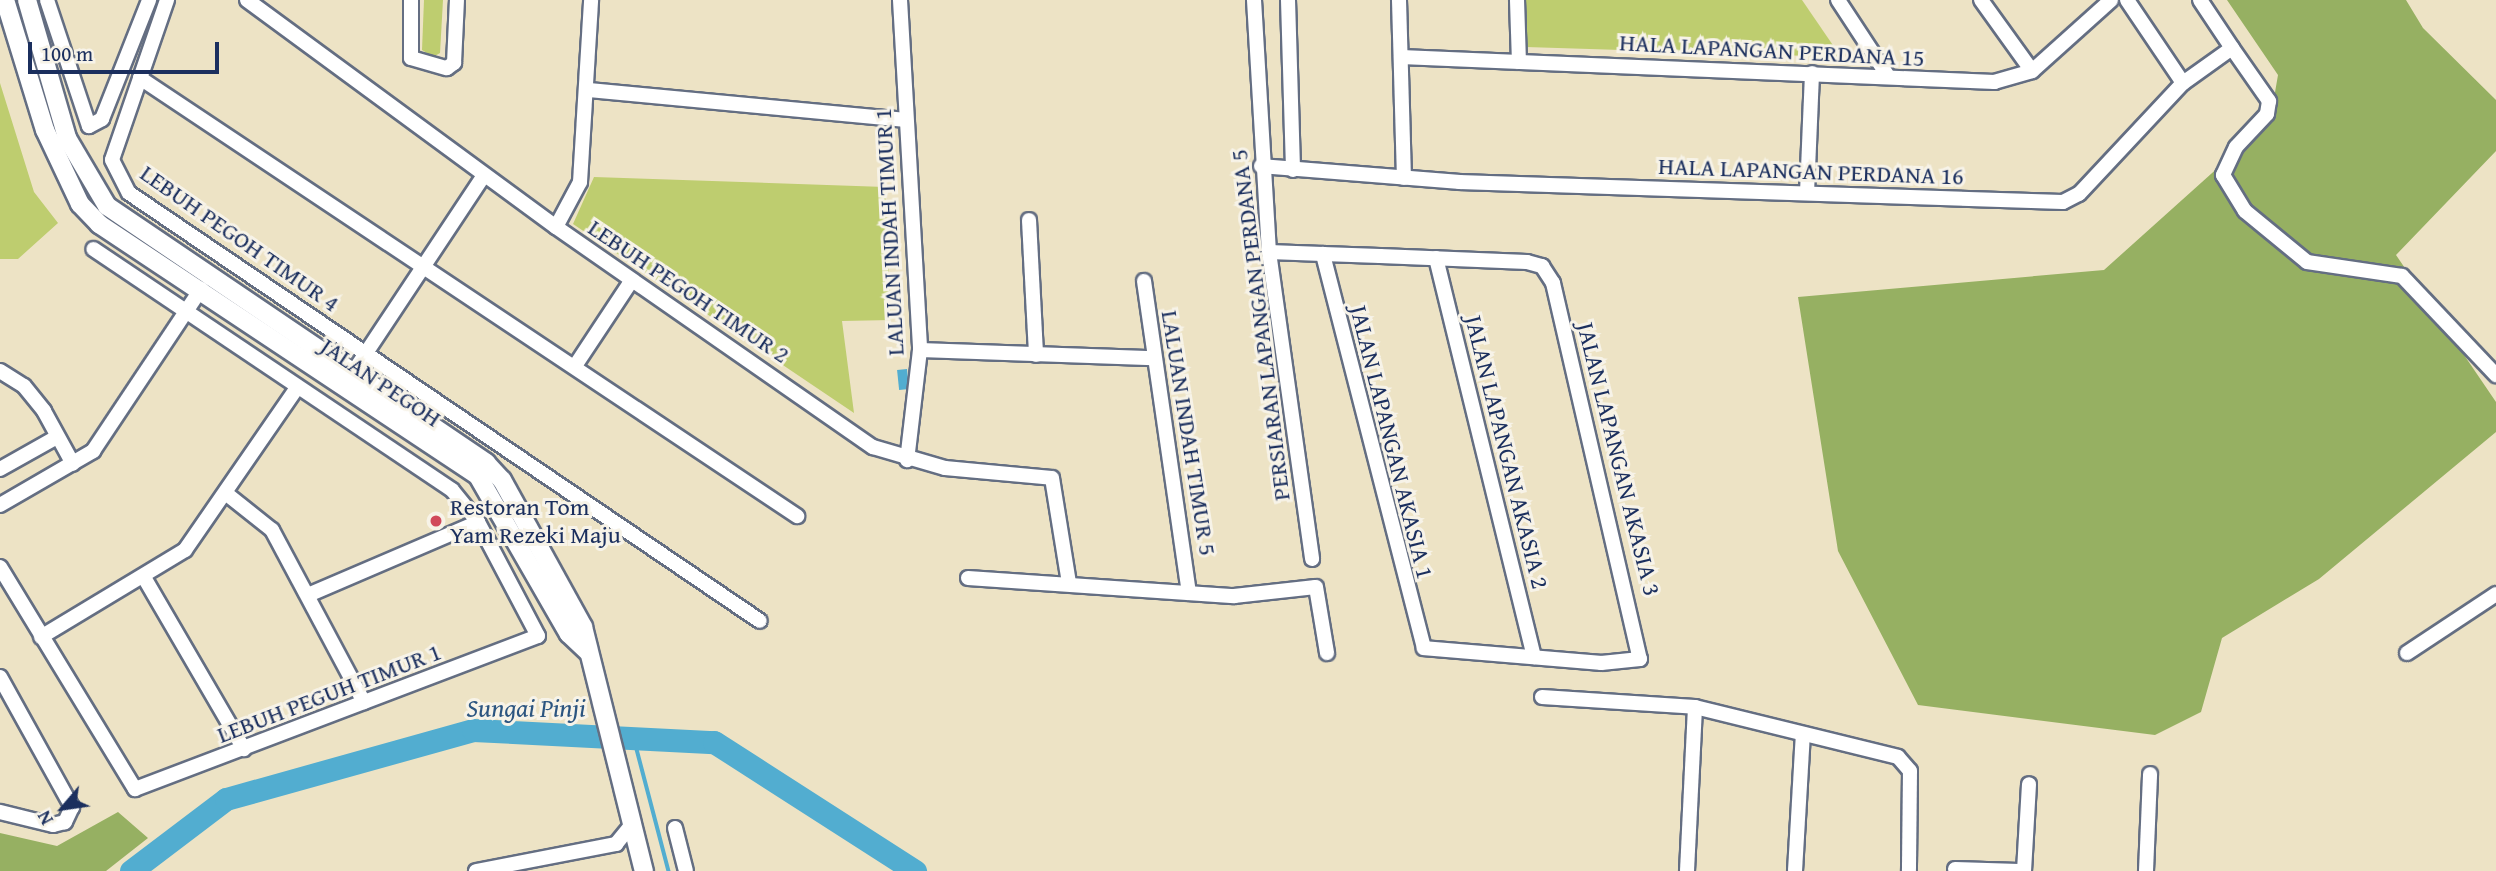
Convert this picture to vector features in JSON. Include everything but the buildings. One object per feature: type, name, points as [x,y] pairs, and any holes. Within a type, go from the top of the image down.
[{"type":"street","name":"JALAN PEGOH","points":[[5,0],[45,130],[80,204],[99,224],[201,289],[376,410],[478,476],[569,634],[587,651],[642,865]]},
{"type":"street","points":[[27,0],[67,138],[94,191],[180,259],[352,374],[502,480],[583,627],[587,651]]},
{"type":"street","points":[[47,0],[89,126],[102,119],[149,0]]},
{"type":"street","points":[[167,0],[140,78],[797,516]]},
{"type":"street","name":"LEBUH PEGOH TIMUR 2","points":[[247,0],[556,227],[873,447],[908,460],[1052,478],[1069,583]]},
{"type":"street","points":[[411,0],[411,58],[447,68],[454,63],[457,0]]},
{"type":"street","points":[[556,227],[580,182],[592,0]]},
{"type":"street","name":"LALUAN INDAH TIMUR 1","points":[[900,0],[920,350],[908,460]]},
{"type":"street","name":"PERSIARAN LAPANGAN PERDANA 5","points":[[1254,0],[1261,166],[1269,252],[1312,559]]},
{"type":"street","points":[[1288,0],[1293,170]]},
{"type":"street","points":[[1399,0],[1404,178]]},
{"type":"street","points":[[1517,0],[1519,62]]},
{"type":"street","points":[[1838,0],[1888,76]]},
{"type":"street","points":[[1981,0],[2032,71]]},
{"type":"street","name":"HALA LAPANGAN PERDANA 15","points":[[1401,57],[1994,82],[2032,71],[2111,0]]},
{"type":"street","points":[[2127,0],[2183,83]]},
{"type":"street","points":[[2200,0],[2269,101],[2267,114],[2236,147],[2223,175],[2245,211],[2307,262],[2403,276],[2496,375]]},
{"type":"street","name":"HALA LAPANGAN PERDANA 16","points":[[1261,166],[1404,178],[2063,202],[2079,194],[2183,83],[2232,48]]},
{"type":"street","points":[[1807,193],[1812,73]]},
{"type":"street","name":"LEBUH PEGOH TIMUR 4","points":[[140,78],[112,160],[129,193],[729,605],[760,621]]},
{"type":"street","points":[[588,90],[905,120]]},
{"type":"street","points":[[352,374],[484,175]]},
{"type":"street","points":[[1030,220],[1036,355]]},
{"type":"street","points":[[94,249],[296,389],[442,483],[478,522],[308,594]]},
{"type":"street","points":[[1269,252],[1436,258]]},
{"type":"street","name":"JALAN LAPANGAN AKASIA 1","points":[[1323,254],[1418,640],[1424,649],[1534,657]]},
{"type":"street","name":"JALAN LAPANGAN AKASIA 3","points":[[1436,258],[1527,262],[1542,266],[1553,283],[1642,646],[1633,664],[1534,657]]},
{"type":"street","name":"JALAN LAPANGAN AKASIA 2","points":[[1436,258],[1534,657]]},
{"type":"street","points":[[180,259],[201,289],[232,294]]},
{"type":"street","points":[[575,366],[632,280]]},
{"type":"street","name":"LALUAN INDAH TIMUR 5","points":[[1144,281],[1189,593]]},
{"type":"street","points":[[0,505],[93,451],[201,289]]},
{"type":"street","points":[[920,350],[1154,358]]},
{"type":"street","points":[[316,369],[352,374],[376,410]]},
{"type":"street","points":[[0,371],[24,386],[73,464]]},
{"type":"street","points":[[0,567],[41,637],[145,579],[185,550],[228,495],[296,389]]},
{"type":"street","points":[[0,469],[57,436]]},
{"type":"street","points":[[228,495],[262,516],[308,594],[364,702]]},
{"type":"street","name":"LEBUH PEGUH TIMUR 1","points":[[41,637],[135,789],[538,636],[478,522]]},
{"type":"street","points":[[145,579],[244,749]]},
{"type":"street","points":[[968,579],[1069,583],[1234,596],[1316,587],[1327,653]]},
{"type":"street","points":[[2407,653],[2496,594]]},
{"type":"street","points":[[0,677],[72,807],[65,822],[54,825],[0,812]]},
{"type":"street","points":[[1542,697],[1695,706],[1908,764],[1909,871]]},
{"type":"street","points":[[1687,871],[1695,706]]},
{"type":"street","points":[[1795,871],[1803,734]]},
{"type":"street","points":[[2146,871],[2150,774]]},
{"type":"street","points":[[1955,869],[2021,871],[2029,784]]},
{"type":"street","points":[[476,871],[543,863],[616,844],[631,821]]},
{"type":"street","points":[[675,828],[686,871]]},
{"type":"street","points":[[616,844],[642,865]]},
{"type":"green space","points":[[424,0],[443,0],[440,53],[433,57],[422,50]]},
{"type":"green space","points":[[1524,0],[1802,0],[1841,57],[1526,47]]},
{"type":"green space","points":[[2227,0],[2406,0],[2423,28],[2496,100],[2496,151],[2396,255],[2496,402],[2496,432],[2319,579],[2222,638],[2201,712],[2155,735],[1918,705],[1838,551],[1798,297],[2104,270],[2270,121],[2278,75]]},
{"type":"green space","points":[[0,83],[34,192],[58,223],[18,259],[0,259]]},
{"type":"green space","points":[[594,177],[885,187],[891,320],[842,321],[854,413],[573,224]]},
{"type":"green space","points":[[118,812],[148,838],[106,871],[0,871],[0,833],[57,846]]},
{"type":"water","points":[[907,369],[909,389],[899,390],[897,370]]},
{"type":"waterway","name":"Sungai Pinji","points":[[131,871],[226,799],[473,730],[714,742],[915,871]]},
{"type":"waterway","points":[[634,738],[669,871]]},
{"type":"place","name":"Restoran Tom Yam Rezeki Maju","points":[[436,521]]}]
